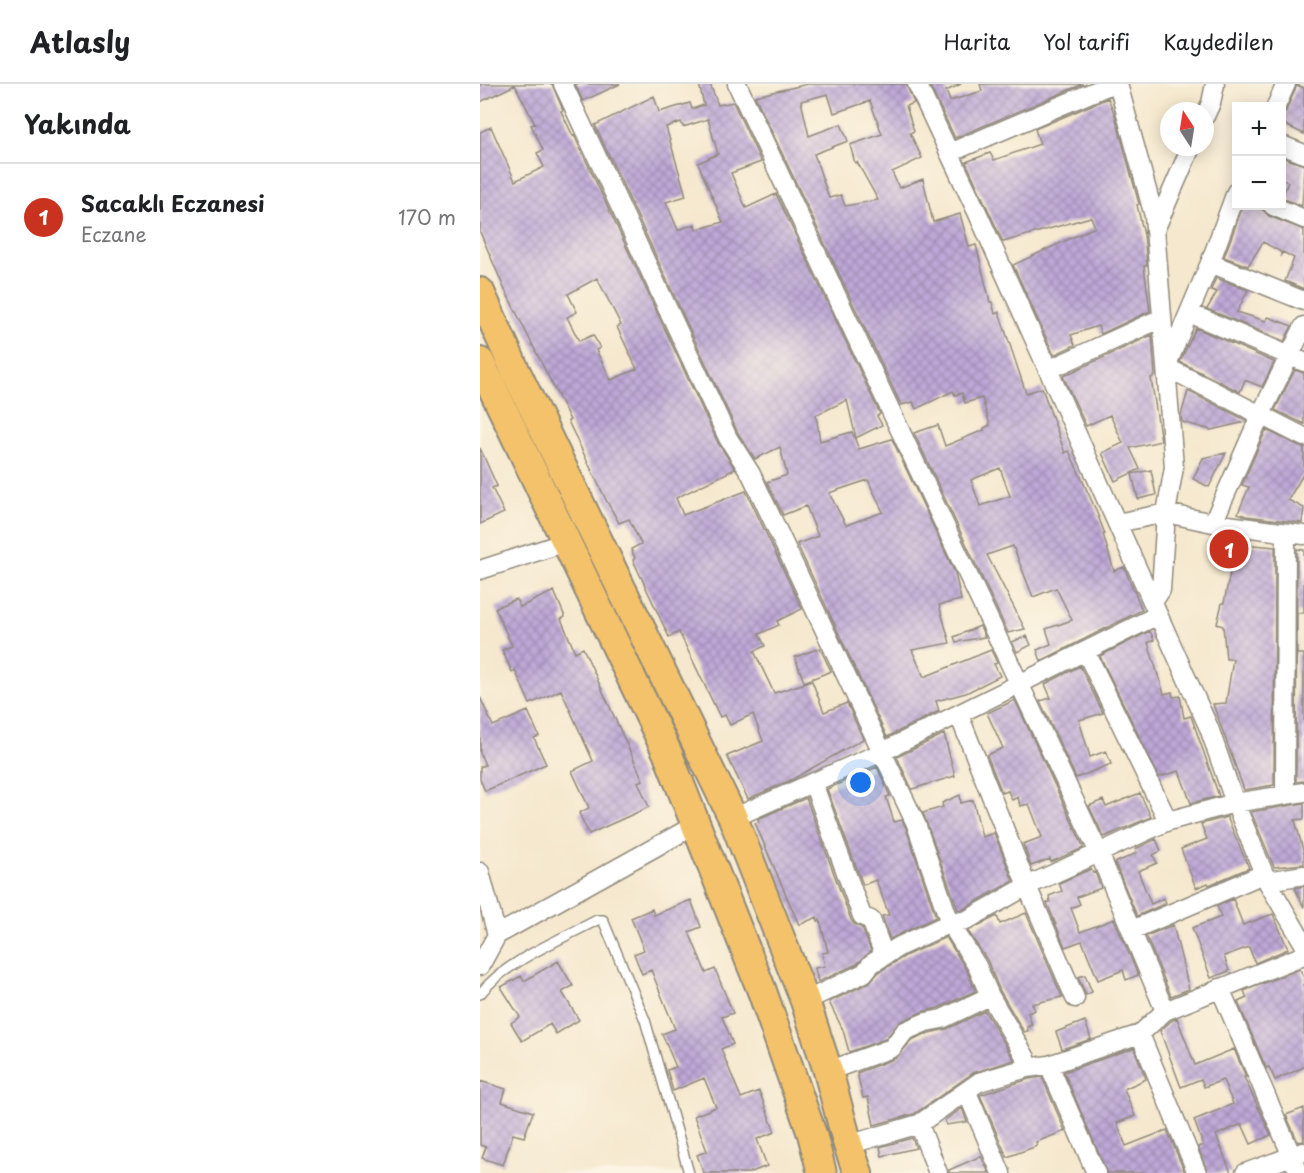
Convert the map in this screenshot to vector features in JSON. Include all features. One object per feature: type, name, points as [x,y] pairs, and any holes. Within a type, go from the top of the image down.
[{"type":"main road","points":[[480,292],[515,370],[733,818],[805,1001],[858,1173]]},
{"type":"main road","points":[[480,362],[667,752],[762,991],[812,1134],[822,1173]]},
{"type":"street","points":[[563,84],[728,438],[751,474],[916,824],[950,923],[977,966],[990,996],[1026,1059],[1027,1068]]},
{"type":"street","points":[[736,84],[1099,853],[1165,1011]]},
{"type":"street","points":[[917,84],[1209,728],[1235,803],[1267,881],[1304,944]]},
{"type":"street","points":[[950,153],[1112,84]]},
{"type":"street","points":[[733,818],[882,752],[1020,685],[1086,652],[1156,609],[1161,590],[1166,513],[1174,467],[1154,216],[1118,84]]},
{"type":"street","points":[[1210,102],[1215,84]]},
{"type":"street","points":[[1278,102],[1286,84]]},
{"type":"street","points":[[1286,147],[1304,153]]},
{"type":"street","points":[[1155,230],[1187,156]]},
{"type":"street","points":[[1166,367],[1210,263],[1232,203]]},
{"type":"street","points":[[1283,210],[1304,219]]},
{"type":"street","points":[[1210,263],[1304,300]]},
{"type":"street","points":[[1189,313],[1297,359]]},
{"type":"street","points":[[1048,370],[1162,318]]},
{"type":"street","points":[[1213,523],[1260,416],[1297,359],[1304,326]]},
{"type":"street","points":[[1166,367],[1304,438]]},
{"type":"street","points":[[1117,523],[1166,513],[1213,523],[1304,535]]},
{"type":"street","points":[[1285,794],[1286,533]]},
{"type":"street","points":[[480,570],[566,542]]},
{"type":"street","points":[[1086,652],[1168,821]]},
{"type":"street","points":[[959,715],[1027,886],[1075,998]]},
{"type":"street","points":[[813,783],[862,916],[871,920],[884,955]]},
{"type":"street","points":[[805,1001],[864,973],[871,964],[884,955],[950,923],[968,920],[1027,886],[1168,821],[1235,803],[1304,792]]},
{"type":"street","points":[[480,964],[497,935],[696,825]]},
{"type":"street","points":[[480,872],[497,935]]},
{"type":"street","points":[[1132,930],[1260,875],[1267,881],[1304,875]]},
{"type":"street","points":[[848,1145],[919,1124],[979,1082],[1027,1068],[1049,1065],[1140,1034],[1165,1011],[1304,955]]},
{"type":"street","points":[[1220,988],[1298,1154],[1299,1173]]},
{"type":"street","points":[[828,1071],[892,1048],[905,1031],[942,1019],[990,996]]},
{"type":"street","points":[[1140,1034],[1197,1173]]},
{"type":"street","points":[[1049,1065],[1096,1173]]},
{"type":"street","points":[[967,1092],[1000,1173]]},
{"type":"street","points":[[919,1124],[938,1173]]},
{"type":"street","points":[[1245,1173],[1298,1154]]},
{"type":"lane","points":[[480,994],[500,974],[521,961],[597,920],[603,920],[648,1030],[689,1173]]},
{"type":"building","points":[[480,84],[552,84],[563,110],[561,111],[718,443],[735,469],[676,498],[683,515],[746,491],[802,609],[777,621],[779,625],[759,634],[765,646],[754,651],[774,693],[812,681],[824,712],[847,703],[863,739],[793,779],[748,799],[727,756],[763,741],[753,714],[730,725],[725,715],[720,717],[679,632],[669,637],[633,560],[635,558],[631,549],[641,544],[629,519],[619,523],[605,498],[568,421],[570,420],[504,288],[480,232],[480,132],[491,127],[515,181],[544,167],[537,153],[543,150],[531,125],[535,124],[515,85],[480,102]],"holes":[[[597,278],[621,325],[617,327],[637,369],[611,380],[596,350],[600,348],[593,335],[579,341],[567,317],[577,312],[568,294]]]},
{"type":"building","points":[[575,84],[620,84],[583,101]]},
{"type":"building","points":[[699,84],[710,84],[718,105],[733,102],[761,162],[731,173],[746,208],[776,194],[880,414],[877,416],[882,425],[856,438],[847,400],[816,415],[820,441],[852,432],[859,449],[892,439],[955,573],[961,600],[939,605],[950,643],[912,650],[924,677],[991,650],[997,663],[994,664],[1000,676],[966,693],[936,701],[939,711],[887,737],[797,544],[818,536],[806,506],[783,515],[767,482],[787,475],[780,447],[755,459],[738,433],[595,125],[654,96],[659,112],[690,103],[692,109],[704,105]],"holes":[[[708,119],[718,154],[698,163],[723,222],[696,230],[695,224],[678,230],[666,202],[686,196],[666,127],[681,122],[683,127]],[[868,480],[883,512],[846,525],[829,493]]]},
{"type":"building","points":[[808,84],[906,84],[914,103],[906,106],[914,131],[910,133],[922,158],[892,172],[899,188],[923,179],[933,222],[960,214],[969,247],[976,245],[990,302],[992,302],[995,314],[999,312],[1026,393],[1042,388],[1065,453],[1069,451],[1095,508],[1105,534],[1103,534],[1114,571],[1124,567],[1142,610],[1041,661],[1037,650],[1051,644],[1046,629],[1072,620],[1056,588],[1033,597],[1013,546],[987,555],[1025,629],[1008,633],[914,433],[938,425],[945,446],[984,430],[990,425],[982,398],[965,403],[962,393],[955,395],[953,391],[916,409],[913,402],[901,405],[755,96]],"holes":[[[828,94],[834,113],[870,101],[882,134],[850,145],[855,163],[857,162],[878,200],[845,206],[841,195],[829,198],[814,154],[848,141],[841,124],[809,136],[801,101]],[[1000,468],[1010,496],[980,506],[971,480]]]},
{"type":"building","points":[[929,84],[961,84],[946,91],[950,101],[982,91],[980,84],[1083,84],[955,138]]},
{"type":"building","points":[[1297,85],[1304,88],[1304,134],[1286,125],[1286,111]]},
{"type":"building","points":[[1108,98],[1115,115],[1139,204],[1137,205],[1144,235],[1147,265],[1144,266],[1150,311],[1101,334],[1098,326],[1071,335],[1075,345],[1054,355],[1013,265],[1095,227],[1091,217],[1003,242],[966,162],[990,153],[994,160],[1040,144],[1035,129]]},
{"type":"building","points":[[1286,159],[1304,165],[1302,206],[1286,200],[1288,182],[1286,181]]},
{"type":"building","points":[[1242,210],[1263,210],[1269,216],[1304,230],[1304,289],[1285,281],[1294,258],[1283,252],[1281,255],[1281,252],[1263,242],[1248,266],[1224,257]]},
{"type":"building","points":[[1216,278],[1248,290],[1237,312],[1266,321],[1268,317],[1292,326],[1284,341],[1207,309],[1217,292],[1211,290]]},
{"type":"building","points":[[1196,328],[1274,362],[1262,387],[1245,380],[1240,392],[1180,362]]},
{"type":"building","points":[[1152,335],[1155,376],[1151,378],[1161,441],[1130,448],[1140,469],[1115,481],[1102,453],[1123,443],[1110,415],[1086,426],[1063,376]]},
{"type":"building","points":[[1295,370],[1304,373],[1304,424],[1275,410]]},
{"type":"building","points":[[1188,391],[1246,420],[1245,422],[1211,430],[1182,422],[1181,415]]},
{"type":"building","points":[[1266,430],[1304,448],[1304,473],[1288,500],[1304,508],[1302,523],[1238,513],[1249,487],[1242,485]]},
{"type":"building","points":[[480,448],[497,486],[492,488],[504,513],[480,524]]},
{"type":"building","points":[[1226,453],[1209,487],[1193,479],[1203,458]]},
{"type":"building","points":[[1151,470],[1156,495],[1138,499],[1132,474]]},
{"type":"building","points":[[1221,542],[1275,547],[1274,785],[1244,790],[1213,704],[1226,703],[1233,659],[1226,659],[1223,626],[1217,624],[1232,563],[1220,562]]},
{"type":"building","points":[[1297,549],[1304,550],[1304,613],[1297,613],[1297,654],[1304,654],[1304,781],[1296,782]]},
{"type":"building","points":[[554,591],[565,617],[561,619],[575,652],[583,648],[643,780],[638,782],[649,807],[589,834],[579,813],[589,808],[572,771],[593,761],[561,690],[530,704],[515,670],[512,672],[502,650],[512,646],[495,608],[516,599],[520,607]]},
{"type":"building","points":[[980,626],[985,637],[956,642],[954,637]]},
{"type":"building","points":[[1150,631],[1154,640],[1148,643],[1164,694],[1172,692],[1173,697],[1180,696],[1184,718],[1191,716],[1219,796],[1191,803],[1179,771],[1159,777],[1100,656]]},
{"type":"building","points":[[1027,636],[1031,645],[1017,652],[1012,642]]},
{"type":"building","points":[[820,648],[831,671],[804,682],[795,657]]},
{"type":"building","points":[[1080,666],[1103,713],[1079,720],[1090,757],[1106,751],[1111,764],[1076,778],[1040,701],[1051,698],[1045,684]]},
{"type":"building","points":[[480,697],[493,726],[528,711],[539,736],[534,738],[546,764],[485,791],[480,779],[480,767],[485,765],[480,753]]},
{"type":"building","points":[[1015,700],[1083,846],[1051,862],[1050,859],[1031,866],[1023,844],[1042,837],[1029,804],[1020,806],[1018,797],[1012,800],[1008,791],[1002,793],[987,755],[1003,748],[987,713]]},
{"type":"building","points":[[944,734],[955,776],[912,789],[897,757]]},
{"type":"building","points":[[877,767],[890,796],[886,797],[894,822],[902,820],[906,828],[936,917],[890,939],[882,916],[889,915],[876,880],[863,885],[827,789]]},
{"type":"building","points":[[1140,793],[1151,817],[1104,837],[1089,806],[1103,800],[1106,807]]},
{"type":"building","points":[[960,795],[961,803],[973,800],[982,837],[994,833],[1013,881],[958,910],[923,813],[943,807],[942,803]]},
{"type":"building","points":[[806,798],[851,920],[862,928],[871,951],[857,964],[818,982],[815,968],[825,966],[822,953],[828,952],[820,920],[818,921],[817,917],[799,925],[755,823],[759,822],[758,819]]},
{"type":"building","points":[[1304,803],[1304,819],[1295,820],[1304,854],[1304,864],[1274,867],[1251,812]]},
{"type":"building","points":[[1227,817],[1249,868],[1196,888],[1181,849],[1207,839],[1201,824]]},
{"type":"building","points":[[1156,839],[1161,851],[1153,855],[1157,863],[1138,871],[1151,904],[1164,898],[1166,903],[1137,916],[1115,863],[1137,853],[1135,849]]},
{"type":"building","points":[[1091,869],[1093,873],[1095,872],[1101,888],[1077,897],[1080,904],[1071,908],[1080,932],[1114,919],[1138,975],[1126,980],[1123,970],[1098,980],[1082,941],[1065,947],[1047,903],[1050,902],[1049,896],[1062,891],[1059,883]]},
{"type":"building","points":[[1304,886],[1304,908],[1295,888]]},
{"type":"building","points":[[1233,899],[1243,925],[1273,914],[1288,949],[1255,963],[1249,947],[1224,956],[1229,971],[1211,978],[1192,928],[1221,917],[1217,906]]},
{"type":"building","points":[[691,900],[701,927],[689,932],[706,973],[715,969],[733,1013],[722,1017],[733,1044],[721,1049],[741,1098],[759,1091],[775,1132],[757,1139],[767,1166],[749,1173],[704,1173],[697,1155],[707,1151],[694,1116],[716,1107],[704,1078],[673,1091],[667,1070],[676,1067],[662,1034],[675,1029],[651,970],[642,974],[634,954],[644,950],[631,918],[652,909],[654,915]]},
{"type":"building","points":[[1026,913],[1062,997],[1032,1004],[1035,1010],[1028,1013],[1032,1025],[1027,1027],[1028,1031],[1024,1032],[1000,991],[987,960],[968,931],[997,916],[1000,924]]},
{"type":"building","points":[[1173,925],[1189,989],[1171,996],[1146,936]]},
{"type":"building","points":[[946,937],[967,971],[975,991],[938,1008],[901,1021],[885,1039],[849,1052],[843,1030],[829,1002],[869,983],[879,972],[905,956]]},
{"type":"building","points":[[558,961],[573,986],[562,992],[579,1020],[556,1034],[550,1024],[522,1041],[511,1023],[520,1017],[501,987],[521,976],[524,981]]},
{"type":"building","points":[[1300,969],[1304,978],[1304,1067],[1275,1080],[1269,1067],[1266,1068],[1238,1002],[1247,998],[1244,991]]},
{"type":"building","points":[[1085,975],[1092,992],[1086,995],[1078,977]]},
{"type":"building","points":[[985,1011],[1014,1060],[973,1073],[914,1114],[874,1125],[868,1097],[863,1098],[857,1073],[896,1058],[912,1040],[947,1029]]},
{"type":"building","points":[[1177,1018],[1195,1065],[1234,1049],[1246,1077],[1244,1077],[1271,1135],[1251,1144],[1242,1124],[1216,1135],[1231,1173],[1208,1173],[1198,1147],[1203,1145],[1194,1120],[1233,1104],[1223,1080],[1204,1087],[1201,1079],[1181,1087],[1160,1031]]},
{"type":"building","points":[[1085,1021],[1091,1039],[1062,1049],[1056,1032]]},
{"type":"building","points":[[1134,1048],[1146,1079],[1124,1089],[1135,1116],[1117,1123],[1126,1146],[1167,1130],[1185,1173],[1107,1173],[1064,1072]]},
{"type":"building","points":[[1042,1077],[1065,1131],[1036,1142],[1037,1146],[1007,1157],[980,1095]]},
{"type":"building","points":[[480,1081],[506,1089],[502,1102],[533,1112],[524,1137],[513,1134],[503,1165],[482,1158],[486,1147],[480,1145]]},
{"type":"building","points":[[962,1108],[967,1122],[946,1125],[945,1120]]},
{"type":"building","points":[[1304,1108],[1304,1141],[1298,1142],[1286,1115]]},
{"type":"building","points":[[912,1138],[916,1148],[882,1156],[880,1147]]},
{"type":"building","points":[[981,1156],[989,1173],[949,1173],[949,1170]]},
{"type":"place","name":"Sacaklı Eczanesi","points":[[1229,549]]}]
